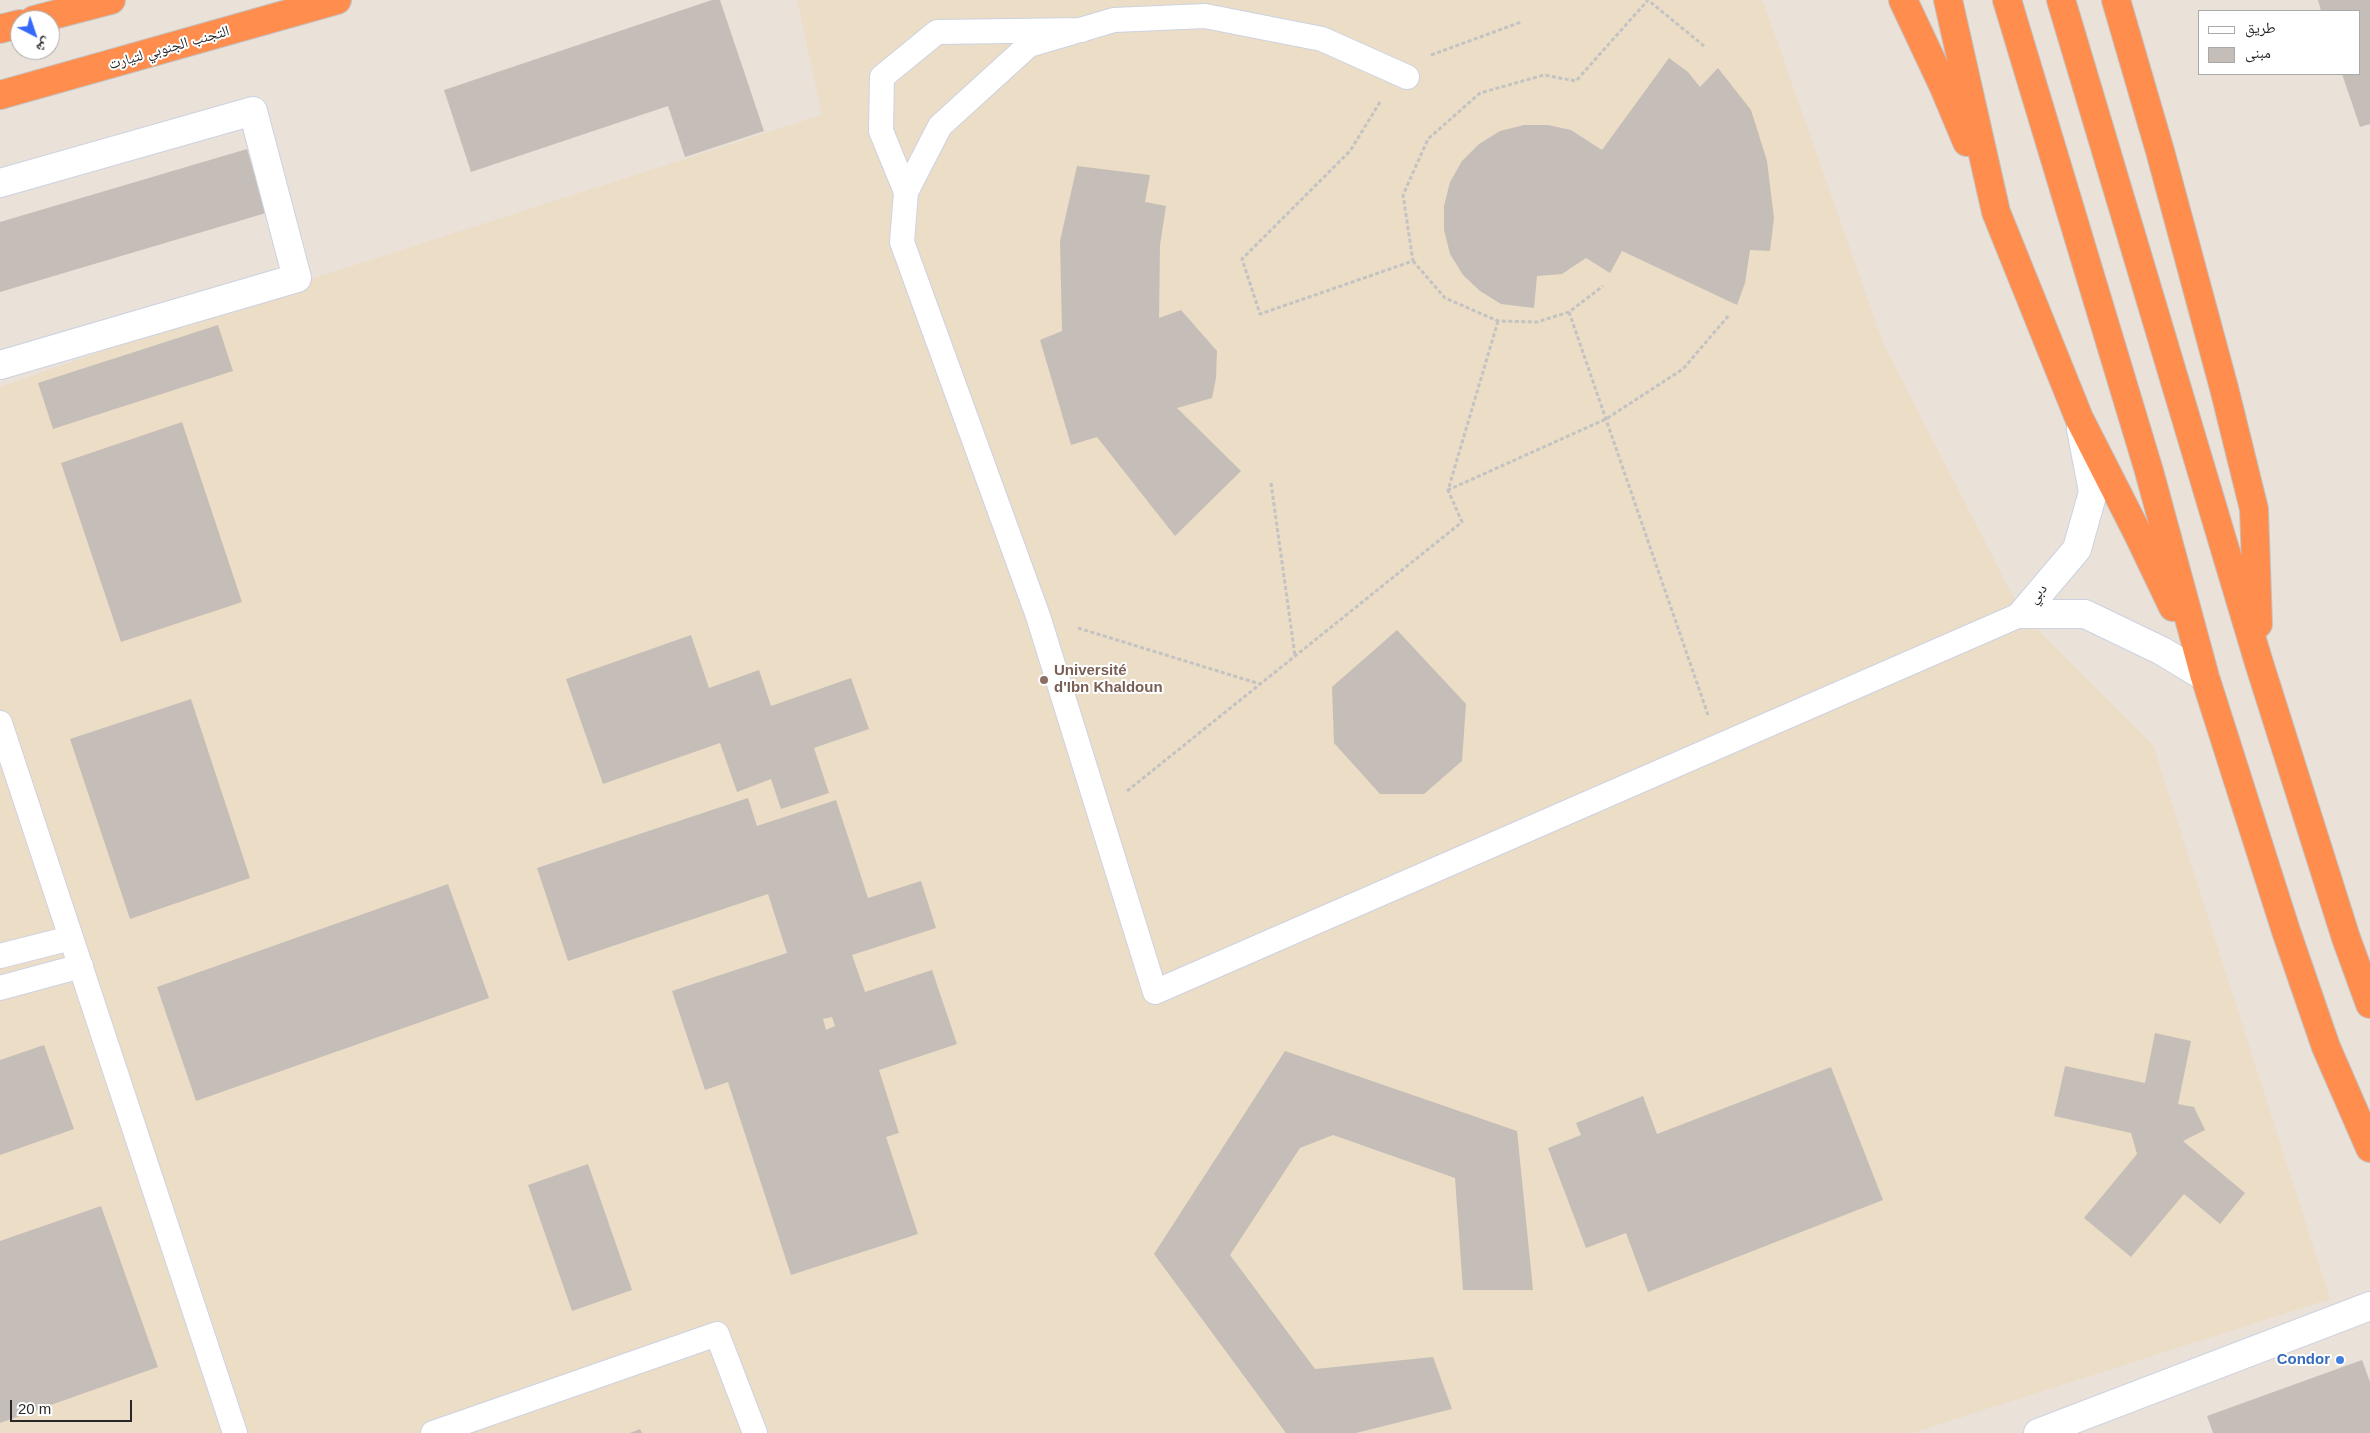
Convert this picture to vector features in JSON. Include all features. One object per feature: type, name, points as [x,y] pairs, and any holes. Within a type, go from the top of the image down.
[{"type":"highway","points":[[60,13],[112,0]]},
{"type":"highway","name":"التجنب الجنوبي لتيارت","points":[[0,95],[338,0]]},
{"type":"highway","points":[[1903,0],[1943,85],[2079,418],[2139,536],[2205,677]]},
{"type":"highway","points":[[1948,0],[1996,212]]},
{"type":"highway","points":[[2007,0],[2149,471],[2205,677],[2286,931],[2323,1038],[2370,1148]]},
{"type":"highway","points":[[2061,0],[2260,663],[2346,938],[2370,1004]]},
{"type":"highway","points":[[2116,0],[2160,150],[2224,388],[2254,510],[2260,663]]},
{"type":"highway","points":[[2137,0],[2160,150]]},
{"type":"street","points":[[0,183],[253,111],[297,278],[0,365]]},
{"type":"street","name":"دبي","points":[[2022,614],[2076,549],[2085,521],[2093,492],[2079,418]]},
{"type":"street","name":"دبي","points":[[2022,614],[2085,614],[2162,651],[2205,677]]},
{"type":"street","points":[[2038,1433],[2370,1306]]},
{"type":"lane","points":[[1407,77],[1322,40],[1205,16],[1114,20],[1029,45],[940,126],[906,192],[902,242],[1038,616],[1155,992],[2022,614]]},
{"type":"lane","points":[[906,192],[881,131],[882,78],[937,32],[1082,30]]},
{"type":"lane","points":[[0,723],[235,1433]]},
{"type":"lane","points":[[0,956],[71,938]]},
{"type":"lane","points":[[0,988],[81,966]]},
{"type":"lane","points":[[433,1433],[717,1334],[755,1433]]},
{"type":"path","points":[[1604,286],[1568,312],[1537,322],[1498,320],[1445,298],[1413,261],[1403,195],[1428,140],[1480,93],[1544,75],[1576,81],[1648,0],[1704,46]]},
{"type":"path","points":[[1413,261],[1260,314],[1242,259],[1350,151],[1376,106],[1433,53],[1521,22]]},
{"type":"path","points":[[1568,312],[1719,746]]},
{"type":"path","points":[[1448,490],[1606,419],[1683,369],[1729,315]]},
{"type":"path","points":[[1099,814],[1462,522],[1448,490],[1498,320]]},
{"type":"path","points":[[1271,484],[1295,656]]},
{"type":"path","points":[[1038,616],[1261,684]]},
{"type":"shaded area","name":"Université d'Ibn Khaldoun","points":[[797,0],[1760,0],[1764,4],[1883,343],[2022,614],[2153,745],[2330,1299],[1912,1433],[0,1433],[0,387],[277,290],[822,115]]},
{"type":"building","points":[[712,0],[720,0],[764,131],[685,157],[668,106],[471,172],[444,90]]},
{"type":"building","points":[[2318,0],[2370,0],[2370,124],[2360,127],[2342,75],[2360,75],[2360,10],[2321,10]]},
{"type":"building","points":[[1669,58],[1688,72],[1700,87],[1718,68],[1751,110],[1767,161],[1774,218],[1770,251],[1750,250],[1745,283],[1737,305],[1622,251],[1610,273],[1586,258],[1562,274],[1537,276],[1534,308],[1501,304],[1480,291],[1463,275],[1450,254],[1444,230],[1444,206],[1450,182],[1462,161],[1479,144],[1500,131],[1524,125],[1548,125],[1571,130],[1602,150]]},
{"type":"building","points":[[247,149],[266,213],[0,292],[0,222]]},
{"type":"building","points":[[1077,166],[1150,175],[1145,202],[1166,206],[1160,245],[1159,318],[1181,310],[1217,351],[1216,378],[1212,398],[1177,408],[1241,471],[1175,536],[1097,437],[1071,445],[1040,340],[1062,331],[1060,241]]},
{"type":"building","points":[[218,325],[233,371],[53,429],[38,383]]},
{"type":"building","points":[[182,422],[242,602],[121,642],[61,463]]},
{"type":"building","points":[[1397,630],[1466,704],[1462,761],[1424,794],[1380,794],[1334,743],[1332,687]]},
{"type":"building","points":[[691,635],[709,688],[759,670],[771,706],[851,678],[869,729],[814,748],[829,793],[781,809],[771,779],[737,792],[720,743],[603,784],[566,679]]},
{"type":"building","points":[[191,699],[250,878],[130,919],[70,739]]},
{"type":"building","points":[[748,798],[757,826],[836,800],[868,898],[921,881],[936,928],[852,955],[865,992],[932,970],[957,1044],[879,1070],[899,1133],[886,1137],[918,1234],[791,1275],[728,1082],[705,1090],[672,991],[787,953],[768,894],[568,961],[537,868]],"holes":[[[832,1017],[835,1026],[826,1030],[823,1019]]]},
{"type":"building","points":[[448,884],[489,998],[196,1101],[157,987]]},
{"type":"building","points":[[2155,1033],[2191,1041],[2178,1104],[2194,1107],[2205,1130],[2183,1141],[2245,1193],[2220,1224],[2184,1194],[2131,1257],[2084,1218],[2137,1154],[2131,1133],[2054,1116],[2065,1066],[2145,1083]]},
{"type":"building","points":[[44,1045],[74,1129],[0,1155],[0,1060]]},
{"type":"building","points":[[1285,1051],[1517,1131],[1533,1290],[1463,1290],[1455,1178],[1333,1135],[1300,1148],[1230,1255],[1315,1369],[1433,1357],[1452,1409],[1356,1433],[1286,1433],[1154,1254]]},
{"type":"building","points":[[1831,1067],[1883,1200],[1648,1292],[1626,1233],[1586,1248],[1548,1148],[1581,1135],[1576,1123],[1643,1096],[1657,1134]]},
{"type":"building","points":[[588,1164],[632,1290],[572,1311],[528,1185]]},
{"type":"building","points":[[101,1206],[158,1367],[0,1423],[0,1241]]},
{"type":"building","points":[[2362,1360],[2370,1382],[2370,1433],[2213,1433],[2207,1416]]},
{"type":"building","points":[[640,1429],[642,1433],[630,1433]]},
{"type":"place","name":"Université d'Ibn Khaldoun","points":[[1044,680]]},
{"type":"place","name":"Condor","points":[[2340,1360]]}]
